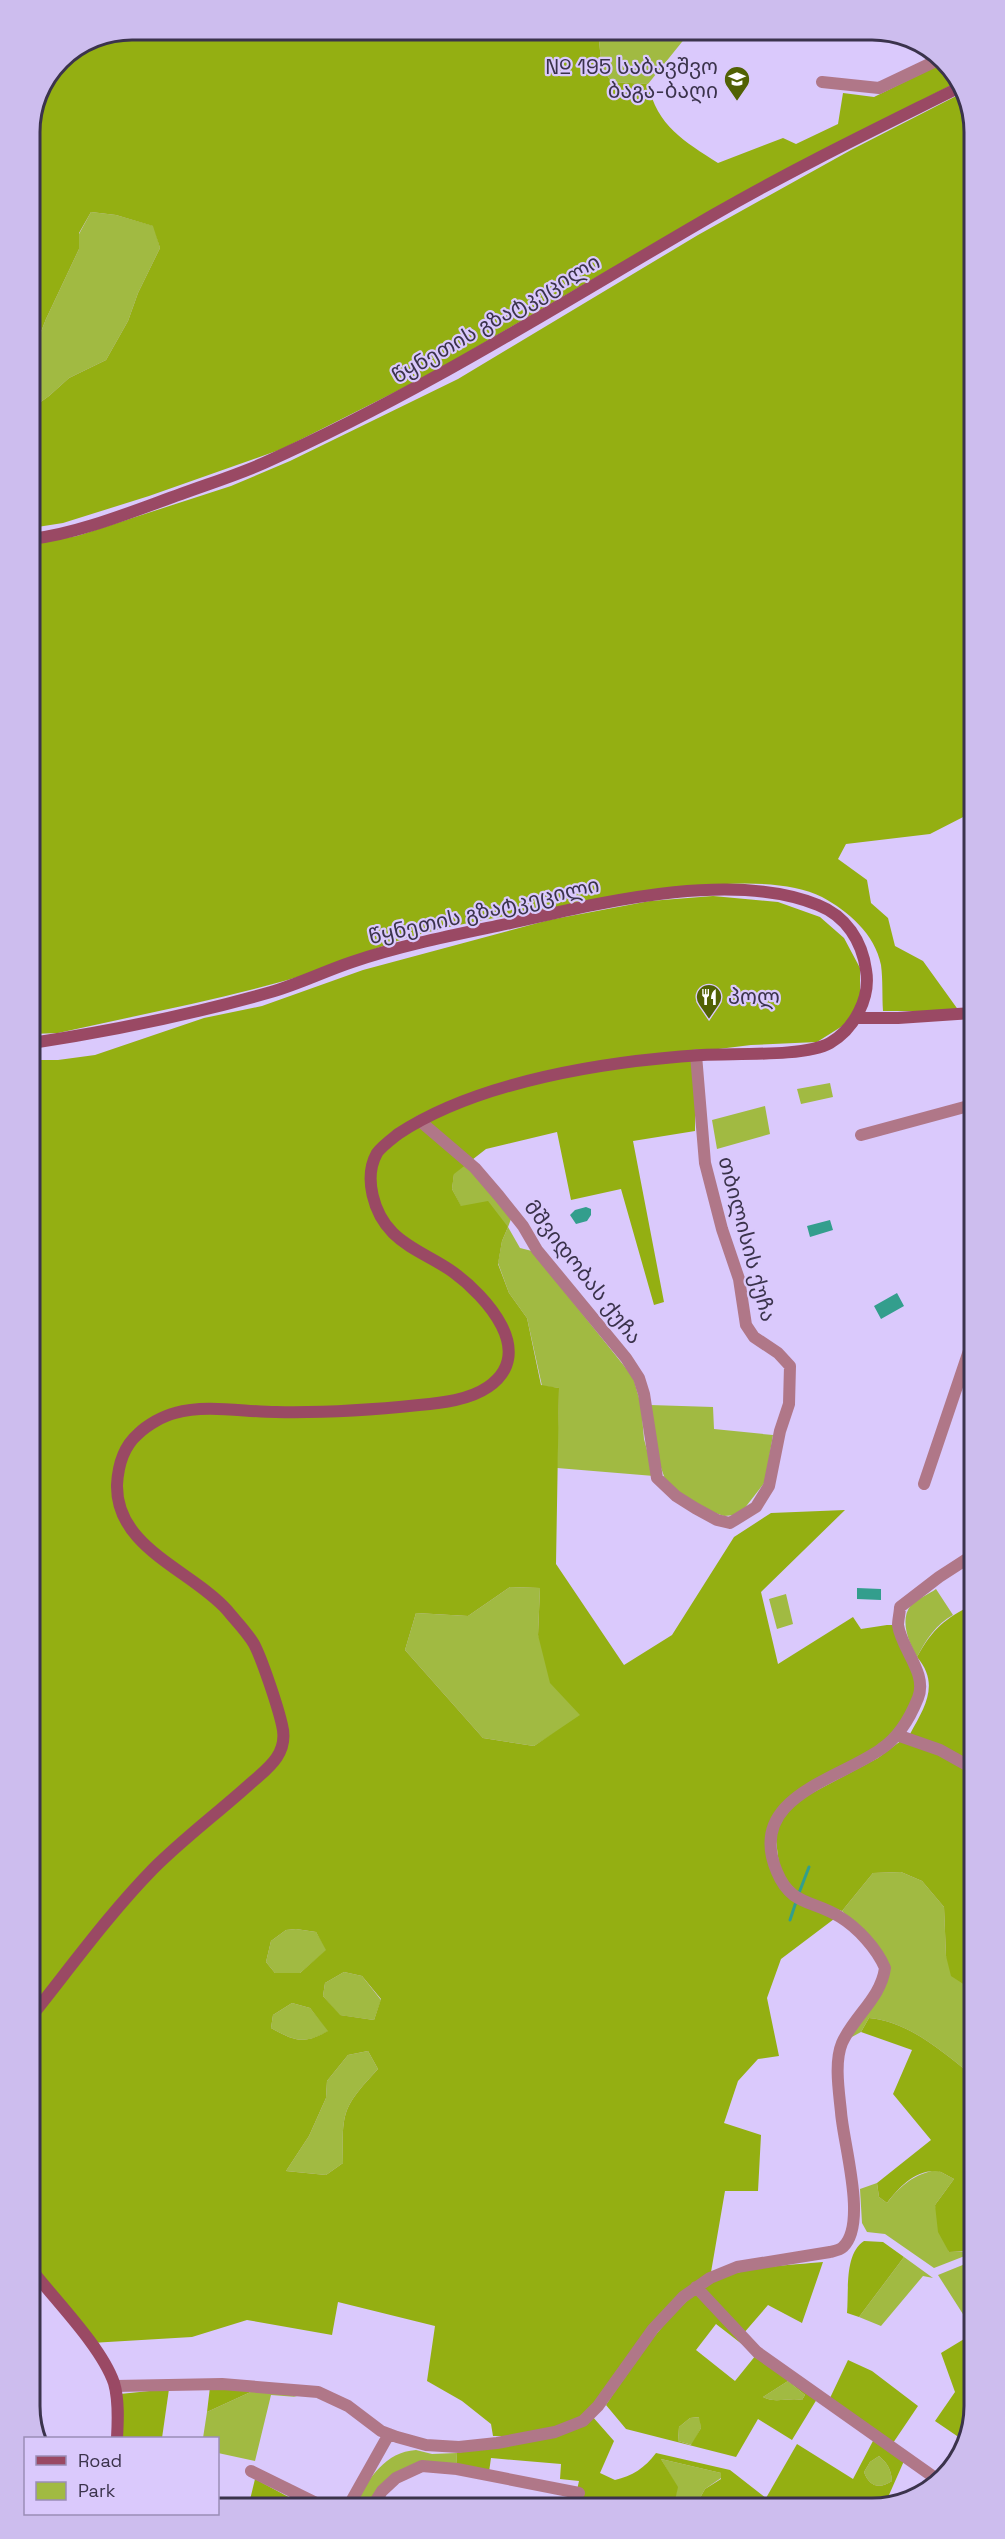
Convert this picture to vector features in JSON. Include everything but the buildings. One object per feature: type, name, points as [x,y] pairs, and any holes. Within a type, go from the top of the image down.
[{"type":"main road","name":"წყნეთის გზატკეცილი","points":[[41,537],[66,532],[157,502],[262,464],[338,428],[467,361],[718,212],[810,162],[954,90]]},
{"type":"main road","name":"წყნეთის გზატკეცილი","points":[[41,1041],[212,1008],[283,989],[354,961],[411,945],[615,901],[675,892],[721,890],[761,892],[799,899],[824,906],[848,924],[866,964],[867,987],[857,1018]]},
{"type":"main road","points":[[40,2005],[120,1905],[160,1862],[272,1764],[284,1747],[284,1729],[254,1644],[221,1603],[154,1553],[133,1533],[118,1500],[117,1474],[123,1452],[137,1434],[154,1422],[176,1412],[210,1410],[345,1413],[441,1403],[466,1397],[486,1389],[502,1375],[509,1359],[510,1342],[501,1324],[481,1296],[452,1271],[400,1239],[387,1227],[376,1208],[370,1178],[377,1153],[391,1139],[420,1121],[462,1101],[509,1085],[623,1063],[696,1055],[807,1050],[827,1045],[857,1018],[909,1018],[964,1014]]},
{"type":"main road","points":[[40,2280],[90,2343],[110,2374],[115,2386],[117,2437]]},
{"type":"street","points":[[822,82],[879,88],[931,63]]},
{"type":"street","name":"თბილისის ქუჩა","points":[[657,1478],[676,1496],[695,1508],[717,1520],[730,1523],[756,1508],[769,1486],[780,1431],[789,1404],[789,1366],[778,1353],[754,1337],[746,1325],[738,1279],[708,1181],[696,1055]]},
{"type":"street","points":[[861,1135],[964,1107]]},
{"type":"street","name":"მშვიდობას ქუჩა","points":[[420,1121],[475,1168],[499,1196],[523,1226],[537,1250],[639,1377],[644,1394],[657,1478]]},
{"type":"street","points":[[924,1484],[964,1363]]},
{"type":"street","points":[[115,2386],[242,2385],[318,2392],[348,2406],[381,2431],[426,2445],[459,2447],[497,2443],[555,2432],[582,2421],[598,2406],[653,2328],[696,2287],[710,2278],[737,2267],[843,2248],[850,2236],[855,2215],[841,2115],[839,2070],[842,2044],[873,1998],[884,1977],[885,1968],[869,1943],[842,1918],[797,1899],[785,1888],[776,1870],[771,1852],[771,1829],[784,1809],[804,1791],[883,1748],[909,1719],[920,1695],[918,1673],[898,1625],[900,1607],[964,1561]]},
{"type":"street","points":[[897,1735],[940,1750],[964,1763]]},
{"type":"street","points":[[696,2287],[758,2352],[932,2476]]},
{"type":"street","points":[[353,2498],[389,2434]]},
{"type":"street","points":[[378,2498],[396,2478],[422,2466],[457,2469],[579,2493]]},
{"type":"street","points":[[251,2471],[306,2498]]},
{"type":"green space","points":[[133,40],[599,41],[603,65],[612,82],[648,84],[652,99],[665,122],[683,139],[718,163],[783,138],[796,144],[838,124],[843,93],[874,97],[936,67],[951,85],[751,190],[429,375],[282,449],[149,496],[63,523],[41,526],[41,402],[69,378],[106,360],[128,321],[138,293],[160,248],[153,226],[116,215],[91,212],[79,233],[79,249],[41,332],[41,127],[44,109],[50,92],[72,63],[98,48],[115,42]]},
{"type":"green space","points":[[599,41],[683,41],[648,84],[612,82],[601,59]]},
{"type":"green space","points":[[956,96],[960,103],[964,121],[964,817],[930,834],[846,844],[838,859],[867,880],[871,903],[888,918],[895,946],[923,961],[959,1011],[883,1011],[882,971],[878,954],[867,934],[851,916],[822,897],[797,888],[766,884],[732,884],[659,890],[465,924],[406,938],[300,977],[256,989],[58,1033],[41,1034],[41,542],[77,536],[231,486],[290,461],[458,379],[698,235],[851,150]]},
{"type":"green space","points":[[91,212],[116,215],[154,226],[160,248],[138,293],[128,321],[106,360],[69,378],[41,402],[41,332],[79,249],[79,234]]},
{"type":"green space","points":[[713,896],[778,902],[820,917],[844,938],[860,968],[860,999],[852,1020],[817,1042],[751,1045],[686,1053],[509,1085],[696,1055],[695,1131],[633,1141],[664,1302],[654,1305],[621,1189],[571,1200],[557,1132],[486,1149],[454,1174],[452,1189],[461,1206],[488,1201],[508,1227],[502,1241],[498,1264],[509,1293],[527,1318],[541,1385],[559,1388],[556,1564],[624,1665],[672,1635],[734,1537],[771,1513],[845,1510],[761,1592],[778,1664],[853,1617],[861,1629],[898,1625],[920,1695],[897,1735],[804,1791],[771,1829],[785,1888],[834,1919],[781,1959],[767,1998],[779,2056],[758,2059],[738,2081],[724,2123],[761,2135],[758,2191],[725,2191],[710,2278],[696,2287],[583,2421],[528,2436],[493,2436],[491,2424],[462,2401],[427,2381],[435,2326],[338,2302],[332,2335],[247,2320],[192,2337],[91,2343],[40,2280],[41,1060],[95,1055],[204,1018],[262,1006],[363,970],[549,920],[650,901]],"holes":[[[510,1587],[540,1588],[538,1635],[550,1683],[580,1715],[534,1746],[483,1738],[405,1650],[416,1613],[468,1616]],[[286,1930],[316,1932],[326,1950],[300,1973],[275,1973],[266,1962],[271,1941]],[[344,1972],[362,1976],[381,1999],[374,2020],[340,2015],[323,1996],[325,1983]],[[292,2003],[310,2008],[328,2031],[312,2038],[299,2040],[271,2028],[273,2015]],[[368,2051],[378,2069],[357,2093],[347,2111],[343,2132],[343,2163],[326,2175],[286,2171],[309,2136],[326,2098],[327,2081],[348,2055]]]},
{"type":"green space","points":[[830,1083],[833,1097],[801,1104],[797,1089]]},
{"type":"green space","points":[[765,1106],[770,1134],[717,1149],[712,1120]]},
{"type":"green space","points":[[464,1165],[479,1178],[511,1219],[508,1227],[461,1207],[452,1189],[454,1173]]},
{"type":"green space","points":[[508,1227],[520,1248],[532,1251],[633,1377],[641,1405],[644,1439],[654,1476],[557,1468],[559,1388],[542,1386],[527,1318],[509,1293],[498,1263],[502,1241]]},
{"type":"green space","points":[[650,1405],[713,1407],[714,1429],[773,1435],[765,1482],[744,1509],[736,1515],[724,1516],[706,1510],[679,1494],[665,1479],[660,1465]]},
{"type":"green space","points":[[510,1587],[540,1588],[538,1635],[581,1716],[534,1746],[483,1738],[405,1650],[416,1613],[468,1616]]},
{"type":"green space","points":[[936,1589],[953,1615],[932,1633],[917,1657],[906,1631],[907,1611],[911,1605]]},
{"type":"green space","points":[[786,1594],[793,1624],[777,1629],[769,1599]]},
{"type":"green space","points":[[964,1609],[964,1762],[910,1734],[925,1705],[929,1686],[924,1667],[917,1657],[929,1638],[954,1615]]},
{"type":"green space","points":[[902,1740],[938,1752],[964,1767],[964,1984],[951,1976],[946,1956],[944,1907],[922,1881],[901,1872],[873,1873],[842,1911],[801,1896],[780,1873],[775,1832],[786,1814],[799,1800],[878,1758]]},
{"type":"green space","points":[[901,1872],[922,1881],[944,1907],[946,1956],[964,1981],[964,2069],[912,2032],[884,2021],[869,2018],[861,2032],[850,2038],[887,1978],[871,1939],[842,1911],[873,1873]]},
{"type":"green space","points":[[286,1930],[316,1932],[327,1950],[300,1973],[275,1973],[266,1962],[271,1941]]},
{"type":"green space","points":[[344,1972],[362,1976],[381,2000],[374,2020],[339,2015],[323,1996],[325,1983]]},
{"type":"green space","points":[[292,2003],[310,2008],[329,2031],[306,2040],[299,2040],[271,2028],[273,2015]]},
{"type":"green space","points":[[869,2018],[898,2025],[938,2048],[964,2069],[964,2251],[949,2252],[938,2232],[935,2205],[954,2179],[940,2172],[928,2171],[908,2181],[887,2203],[879,2197],[877,2183],[931,2140],[893,2094],[912,2050],[861,2032]]},
{"type":"green space","points":[[368,2051],[378,2069],[357,2093],[347,2111],[343,2132],[343,2163],[326,2175],[286,2171],[309,2136],[326,2098],[327,2081],[348,2055]]},
{"type":"green space","points":[[937,2170],[954,2179],[935,2205],[949,2252],[964,2252],[964,2256],[934,2268],[885,2234],[867,2232],[862,2223],[860,2189],[877,2183],[879,2197],[887,2203],[897,2191],[921,2174]]},
{"type":"green space","points":[[864,2241],[883,2242],[904,2257],[859,2317],[847,2313],[848,2284],[853,2255]]},
{"type":"green space","points":[[904,2257],[933,2278],[923,2276],[881,2326],[859,2317]]},
{"type":"green space","points":[[823,2262],[802,2323],[768,2305],[743,2334],[702,2290],[711,2282],[741,2272]]},
{"type":"green space","points":[[964,2264],[964,2316],[938,2275]]},
{"type":"green space","points":[[696,2292],[817,2399],[792,2440],[758,2419],[736,2457],[626,2429],[606,2405],[651,2336]],"holes":[[[716,2324],[756,2355],[735,2381],[696,2350]],[[788,2381],[805,2395],[802,2400],[772,2400],[763,2397]],[[699,2417],[701,2428],[691,2445],[678,2441],[679,2427],[690,2418]]]},
{"type":"green space","points":[[964,2339],[964,2418],[960,2435],[957,2436],[935,2421],[955,2392],[941,2353]]},
{"type":"green space","points":[[848,2360],[872,2371],[918,2406],[893,2443],[830,2398]]},
{"type":"green space","points":[[788,2381],[805,2395],[802,2400],[772,2400],[763,2397]]},
{"type":"green space","points":[[210,2387],[255,2390],[207,2412]]},
{"type":"green space","points":[[169,2389],[162,2437],[121,2437],[120,2394]]},
{"type":"green space","points":[[255,2390],[285,2393],[297,2397],[271,2395],[255,2461],[219,2453],[219,2437],[203,2437],[207,2412]]},
{"type":"green space","points":[[592,2416],[614,2441],[600,2473],[615,2480],[627,2476],[638,2471],[656,2453],[730,2470],[766,2498],[700,2498],[705,2489],[721,2479],[721,2473],[661,2459],[678,2487],[676,2498],[575,2498],[579,2481],[560,2479],[561,2464],[491,2458],[489,2472],[456,2468],[457,2453],[560,2434]]},
{"type":"green space","points":[[700,2417],[701,2428],[692,2445],[678,2441],[679,2427],[690,2418]]},
{"type":"green space","points":[[874,2439],[904,2461],[888,2497],[766,2498],[797,2444],[853,2479]],"holes":[[[879,2456],[887,2464],[892,2481],[879,2486],[869,2481],[864,2472],[870,2462]]]},
{"type":"green space","points":[[416,2450],[432,2454],[457,2453],[456,2468],[419,2464],[378,2498],[358,2498],[379,2468],[405,2452]]},
{"type":"green space","points":[[879,2456],[888,2467],[892,2481],[879,2486],[869,2481],[864,2472],[870,2462]]},
{"type":"green space","points":[[661,2459],[721,2473],[721,2478],[705,2489],[700,2498],[675,2498],[677,2487]]},
{"type":"green space","points":[[255,2479],[290,2498],[250,2498]]},
{"type":"shaded area","points":[[586,1207],[591,1209],[591,1215],[587,1221],[576,1224],[570,1215],[575,1210]]},
{"type":"shaded area","points":[[830,1220],[833,1230],[810,1237],[807,1226]]},
{"type":"shaded area","points":[[897,1293],[904,1306],[881,1319],[874,1306]]},
{"type":"shaded area","points":[[857,1588],[881,1589],[881,1600],[857,1599]]},
{"type":"waterway","points":[[799,1893],[809,1867]]},
{"type":"waterway","points":[[790,1920],[796,1902]]},
{"type":"place","name":"№ 195 საბავშვო ბაგა-ბაღი","points":[[737,102]]},
{"type":"place","name":"პოლ","points":[[709,1020]]}]
